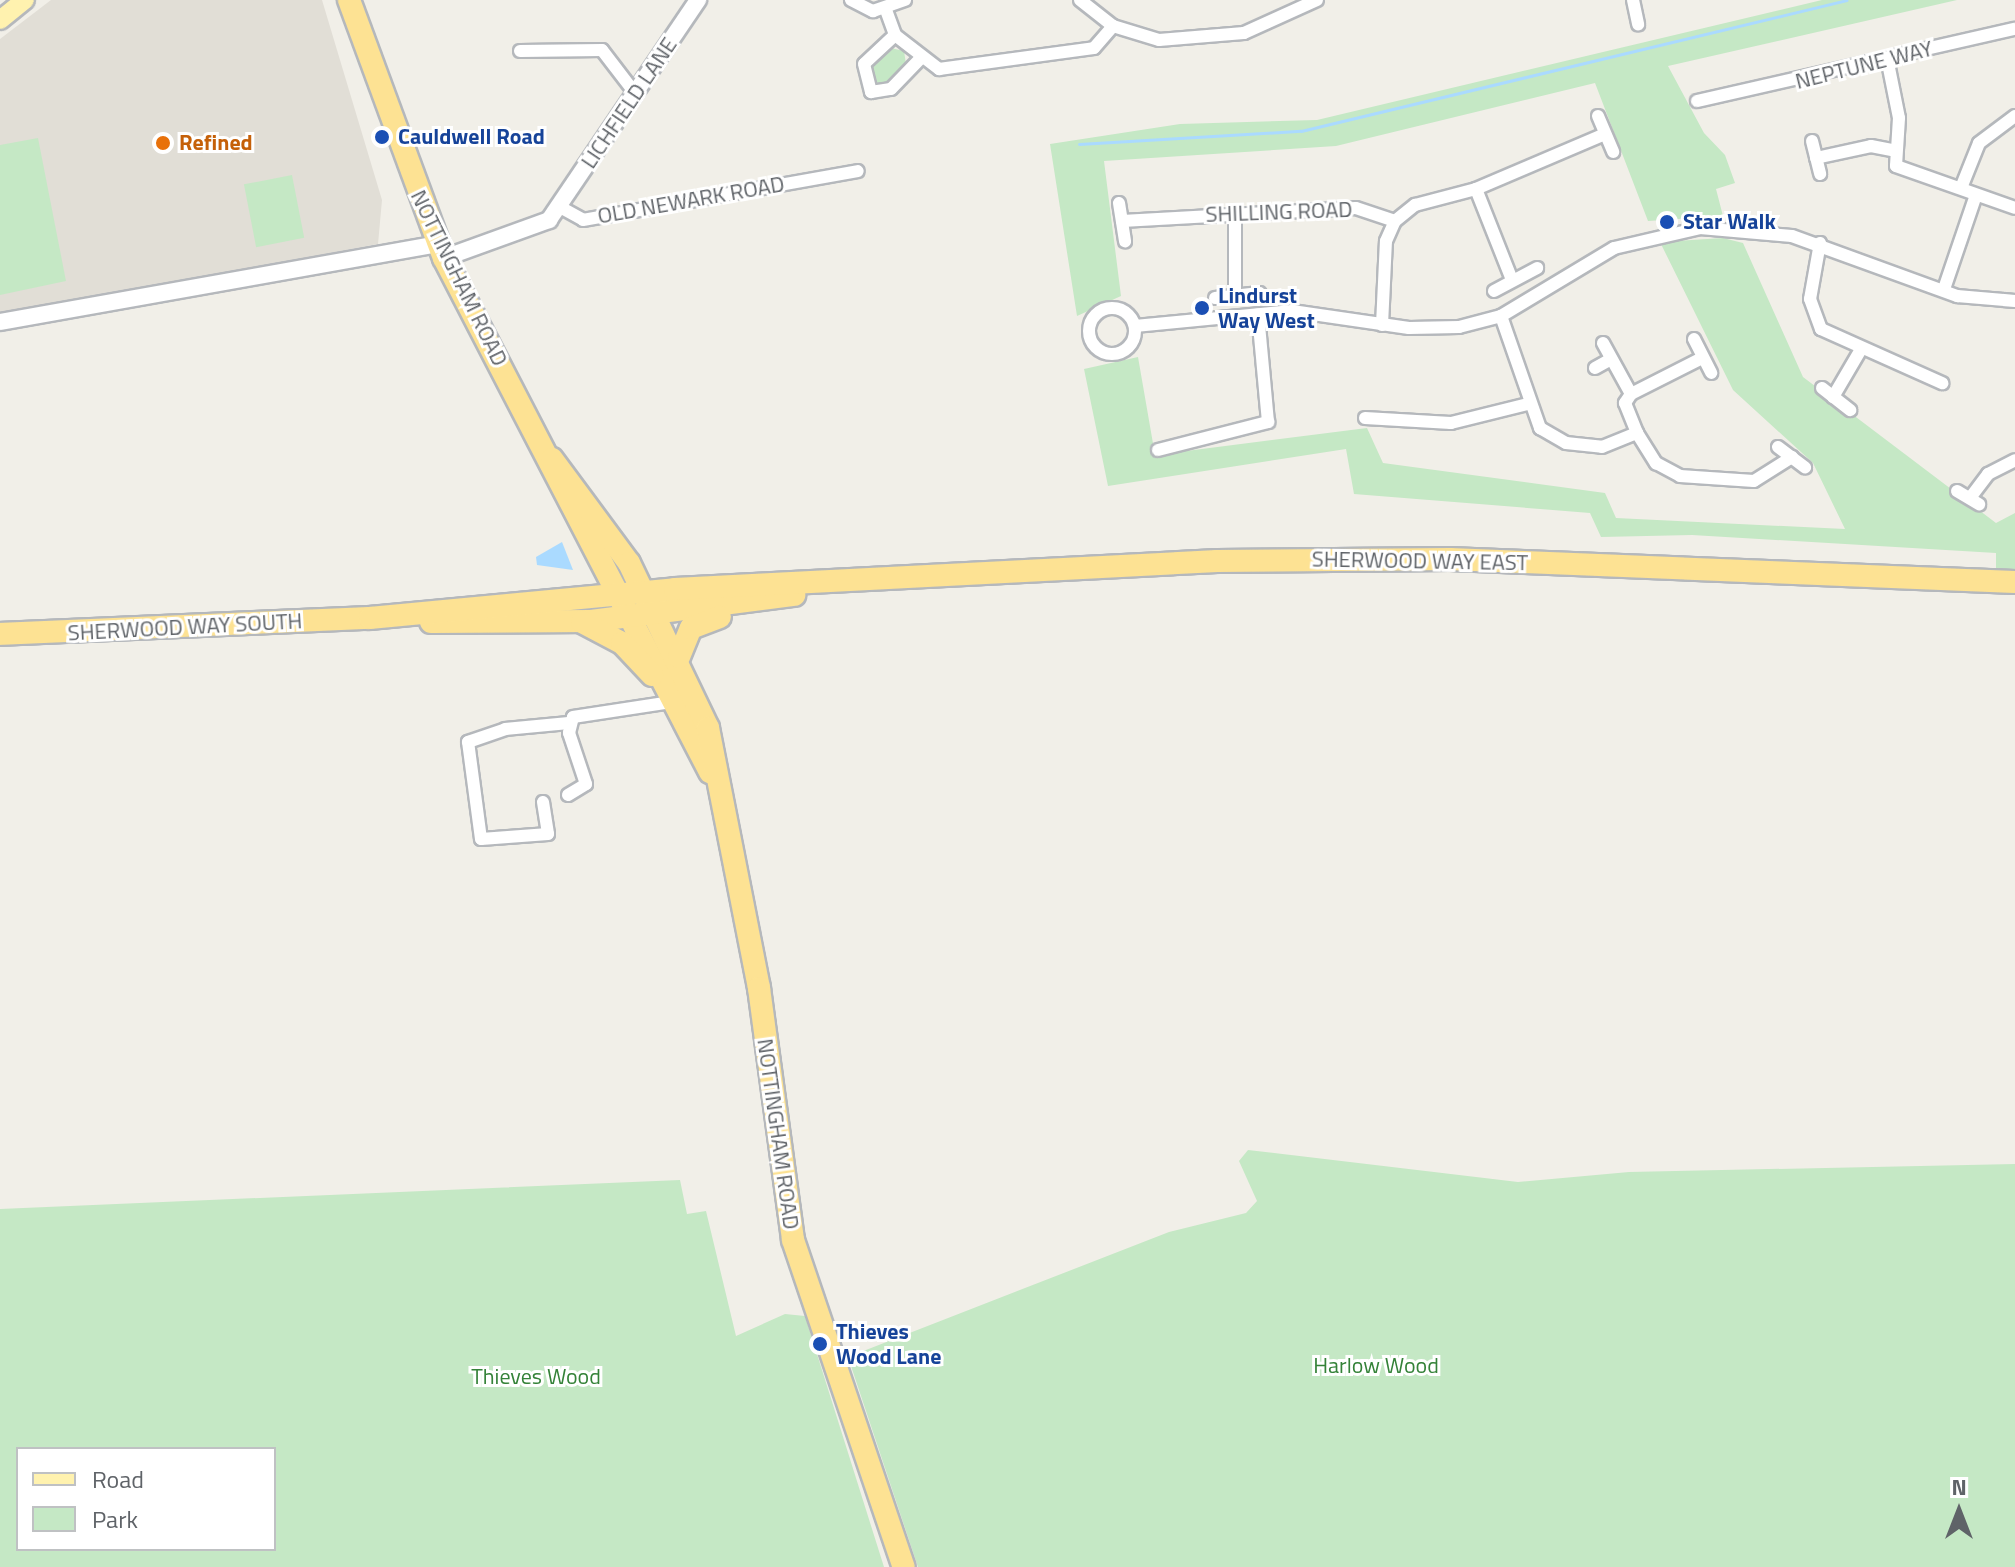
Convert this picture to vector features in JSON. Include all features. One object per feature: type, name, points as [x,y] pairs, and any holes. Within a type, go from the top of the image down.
[{"type":"highway","name":"NOTTINGHAM ROAD","points":[[349,0],[441,251],[552,459],[637,605],[679,657],[686,697]]},
{"type":"highway","name":"NOTTINGHAM ROAD","points":[[552,459],[575,485],[686,697],[716,784],[759,988],[793,1240],[904,1567]]},
{"type":"highway","name":"SHERWOOD WAY EAST","points":[[637,605],[825,584],[1038,568],[1435,559],[2015,582]]},
{"type":"highway","name":"SHERWOOD WAY EAST","points":[[760,601],[825,584]]},
{"type":"highway","points":[[637,605],[760,601]]},
{"type":"highway","points":[[679,657],[691,628],[760,601]]},
{"type":"highway","name":"SHERWOOD WAY SOUTH","points":[[370,618],[479,605],[637,605]]},
{"type":"highway","name":"SHERWOOD WAY SOUTH","points":[[0,634],[370,618],[582,622],[637,605]]},
{"type":"highway","points":[[582,622],[622,643],[686,697]]},
{"type":"main road","points":[[0,8],[8,0]]},
{"type":"main road","points":[[0,20],[25,0]]},
{"type":"street","name":"LICHFIELD LANE","points":[[560,207],[698,0]]},
{"type":"street","points":[[851,0],[886,10],[905,0]]},
{"type":"street","points":[[1080,0],[1096,5],[1113,26],[1159,40],[1192,40],[1244,33],[1317,0]]},
{"type":"street","points":[[1633,0],[1638,24]]},
{"type":"street","points":[[886,10],[895,35],[920,59],[960,69],[1094,48],[1113,26]]},
{"type":"street","name":"NEPTUNE WAY","points":[[1697,101],[1713,105],[2015,29]]},
{"type":"street","points":[[895,35],[864,64],[871,92],[891,89],[920,59]]},
{"type":"street","points":[[520,51],[602,50],[618,61],[635,93]]},
{"type":"street","points":[[1888,63],[1899,118],[1892,150],[1896,166],[2015,208]]},
{"type":"street","points":[[1598,116],[1613,152]]},
{"type":"street","points":[[1961,188],[1979,143],[2015,116]]},
{"type":"street","points":[[1382,325],[1386,241],[1395,221],[1415,205],[1476,189],[1605,134]]},
{"type":"street","points":[[1812,141],[1820,174]]},
{"type":"street","points":[[1816,158],[1871,146],[1892,150]]},
{"type":"street","name":"OLD NEWARK ROAD","points":[[560,207],[583,220],[858,171]]},
{"type":"street","points":[[1476,189],[1512,280]]},
{"type":"street","points":[[1944,289],[1976,195]]},
{"type":"street","points":[[1119,203],[1125,242]]},
{"type":"street","points":[[0,322],[441,251],[534,229],[560,207]]},
{"type":"street","name":"SHILLING ROAD","points":[[1122,221],[1356,208],[1395,221]]},
{"type":"street","points":[[1235,216],[1235,296]]},
{"type":"street","points":[[1135,326],[1310,311],[1382,325],[1434,329],[1501,316],[1597,256],[1664,231],[1718,228],[1820,243],[1944,289],[2015,301]]},
{"type":"street","points":[[1820,243],[1810,299],[1815,322],[1860,351],[1942,383]]},
{"type":"street","points":[[1494,291],[1537,268]]},
{"type":"street","points":[[1215,298],[1260,293]]},
{"type":"street","points":[[1158,450],[1261,429],[1271,415],[1258,314]]},
{"type":"street","points":[[1501,316],[1528,404],[1540,428],[1566,443],[1602,447],[1637,433]]},
{"type":"street","points":[[1694,339],[1711,373]]},
{"type":"street","points":[[1603,343],[1631,394]]},
{"type":"street","points":[[1833,397],[1860,351]]},
{"type":"street","points":[[1702,358],[1631,394],[1625,403],[1637,433],[1656,463],[1680,476],[1754,481],[1792,457]]},
{"type":"street","points":[[1595,368],[1611,359]]},
{"type":"street","points":[[1822,388],[1850,410]]},
{"type":"street","points":[[1365,418],[1380,430],[1451,423],[1528,404]]},
{"type":"street","points":[[1778,447],[1805,467]]},
{"type":"street","points":[[1957,491],[1974,501],[1988,474],[2015,460]]},
{"type":"street","points":[[543,802],[548,834],[481,839],[468,742],[505,729],[569,723],[686,697]]},
{"type":"street","points":[[568,795],[586,784],[569,723]]},
{"type":"shaded area","points":[[51,0],[322,0],[382,200],[378,244],[0,315],[0,39]]},
{"type":"green space","points":[[1822,0],[1957,0],[1668,66],[1704,133],[1725,155],[1735,183],[1716,189],[1723,216],[1648,221],[1595,83],[1336,146],[1104,161],[1121,296],[1077,316],[1050,144],[1180,124],[1317,120]]},
{"type":"green space","points":[[891,48],[904,51],[906,64],[884,87],[871,86],[868,69]]},
{"type":"green space","points":[[38,138],[66,281],[0,295],[0,145]]},
{"type":"green space","points":[[292,175],[304,238],[256,247],[244,184]]},
{"type":"green space","points":[[1723,238],[1743,243],[1803,377],[1996,523],[2015,513],[2015,570],[1996,569],[1996,553],[1692,535],[1601,537],[1590,513],[1354,494],[1346,449],[1108,486],[1084,369],[1138,357],[1155,455],[1367,428],[1383,463],[1605,493],[1616,518],[1845,529],[1813,463],[1733,390],[1660,242]]},
{"type":"green space","name":"Harlow Wood","points":[[1248,1150],[1518,1182],[1629,1172],[2015,1164],[2015,1567],[918,1567],[848,1357],[1169,1232],[1246,1213],[1257,1201],[1239,1161]]},
{"type":"green space","name":"Thieves Wood","points":[[680,1180],[687,1214],[706,1211],[736,1336],[785,1314],[805,1316],[884,1567],[0,1567],[0,1209]]},
{"type":"water","points":[[562,542],[573,570],[537,565],[536,557]]},
{"type":"waterway","points":[[1079,144],[1301,131],[1847,0]]},
{"type":"place","name":"Cauldwell Road","points":[[382,137]]},
{"type":"place","name":"Refined","points":[[163,143]]},
{"type":"place","name":"Star Walk","points":[[1667,222]]},
{"type":"place","name":"Lindurst Way West","points":[[1202,308]]},
{"type":"place","name":"Thieves Wood Lane","points":[[820,1344]]}]
